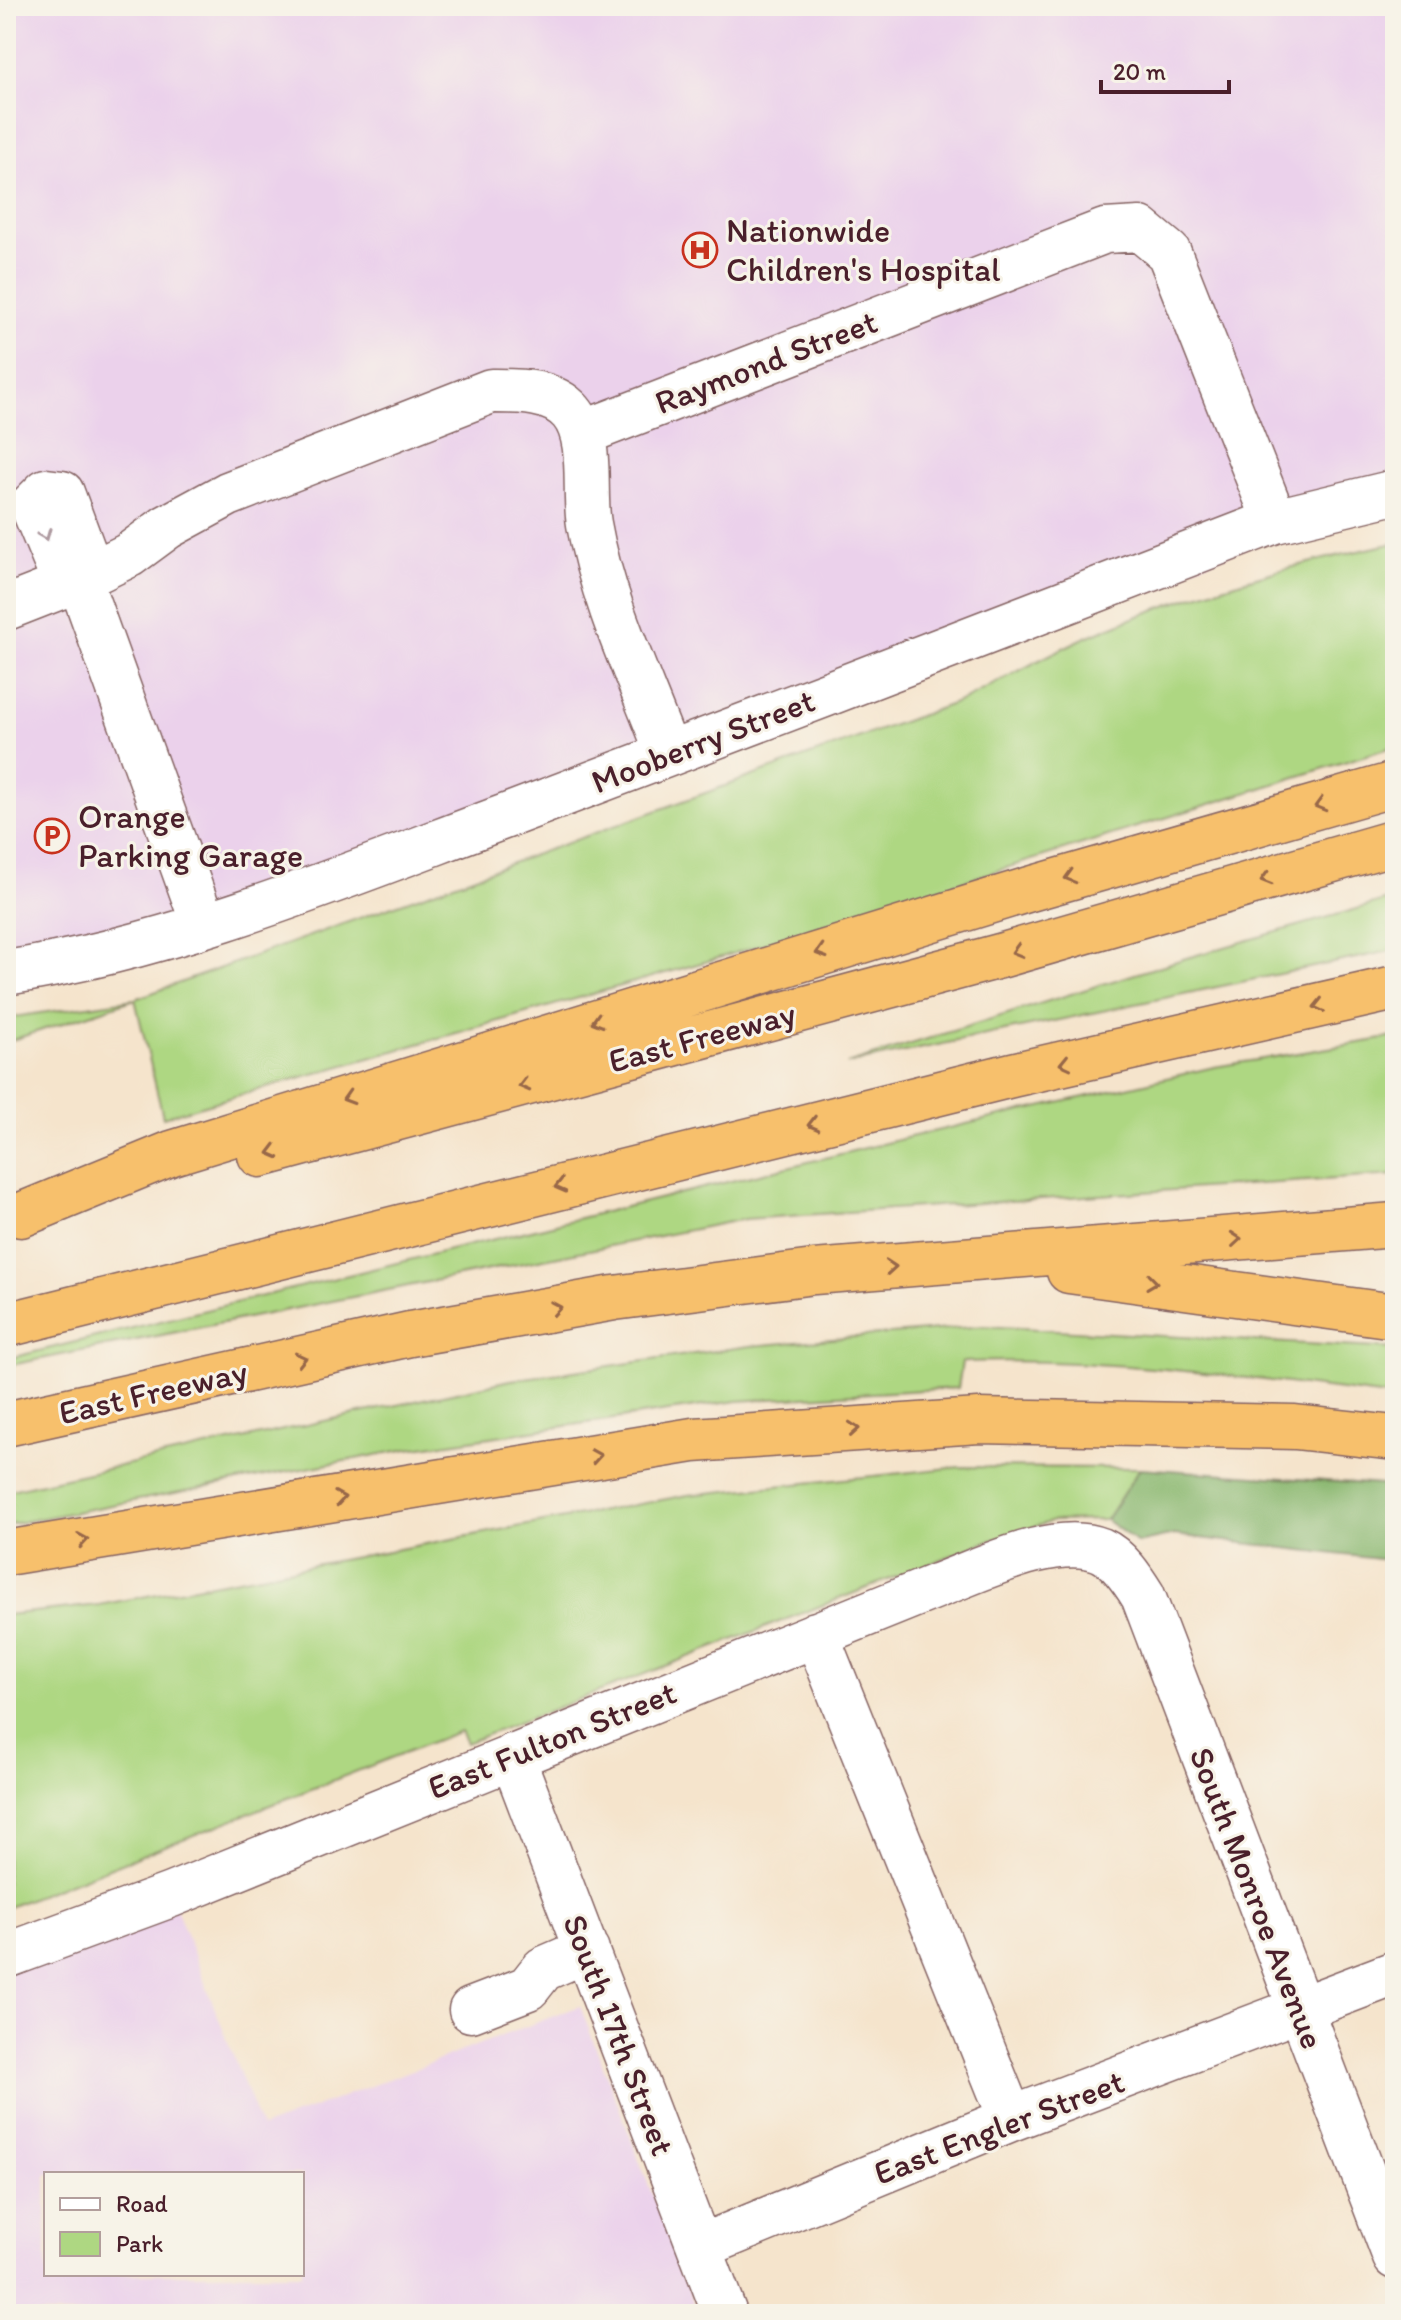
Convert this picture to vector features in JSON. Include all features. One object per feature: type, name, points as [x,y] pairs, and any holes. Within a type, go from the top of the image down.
[{"type":"highway","points":[[14,1218],[187,1148],[1000,898],[1395,784]]},
{"type":"highway","name":"East Freeway","points":[[14,1218],[696,1040],[1395,842]]},
{"type":"highway","points":[[6,1325],[1012,1075],[1395,988]]},
{"type":"highway","name":"East Freeway","points":[[6,1424],[410,1334],[614,1298],[814,1272],[1395,1225]]},
{"type":"highway","points":[[991,1260],[1395,1316]]},
{"type":"highway","points":[[6,1553],[693,1440],[979,1421],[1295,1427],[1395,1438]]},
{"type":"street","name":"Raymond Street","points":[[583,433],[1105,231],[1140,229],[1169,253],[1275,521]]},
{"type":"street","points":[[6,608],[129,555],[167,527],[228,494],[491,391],[531,390],[570,410],[583,433],[584,499],[597,570],[668,754]]},
{"type":"street","points":[[45,487],[32,505],[57,565],[78,575],[203,923]]},
{"type":"street","name":"Mooberry Street","points":[[6,973],[79,962],[138,947],[350,874],[1275,521],[1395,492]]},
{"type":"street","name":"East Fulton Street","points":[[6,1956],[171,1895],[816,1634],[1022,1555],[1062,1546],[1103,1551]]},
{"type":"street","name":"South Monroe Avenue","points":[[1103,1551],[1126,1572],[1143,1596],[1395,2257]]},
{"type":"street","points":[[816,1634],[1011,2119]]},
{"type":"street","name":"South 17th Street","points":[[512,1756],[725,2314]]},
{"type":"street","points":[[471,2010],[528,1988],[543,1969],[587,1950]]},
{"type":"street","name":"East Engler Street","points":[[700,2247],[1011,2119],[1395,1973]]},
{"type":"shaded area","name":"Nationwide Children's Hospital","points":[[6,6],[1395,6],[1395,495],[92,962],[6,943]]},
{"type":"shaded area","points":[[171,1895],[261,2128],[580,2006],[698,2314],[6,2314],[6,1957]]},
{"type":"green space","points":[[1395,543],[1395,746],[722,957],[163,1117],[135,999],[963,700],[1084,638],[1159,608],[1276,571]]},
{"type":"green space","points":[[1395,898],[1395,950],[847,1064],[1183,959]]},
{"type":"green space","points":[[135,999],[6,1042],[6,1018]]},
{"type":"green space","points":[[1395,1037],[1395,1175],[745,1219],[6,1366],[6,1359],[910,1137],[1214,1067]]},
{"type":"green space","points":[[984,1326],[1395,1349],[1395,1397],[1125,1366],[962,1362],[958,1388],[737,1401],[408,1449],[6,1525],[6,1491],[511,1380],[750,1346]]},
{"type":"green space","points":[[960,1467],[1140,1468],[1106,1520],[1053,1521],[986,1542],[466,1743],[460,1731],[6,1908],[6,1615],[99,1605],[688,1495]]},
{"type":"green space","points":[[1140,1468],[1395,1486],[1395,1561],[1174,1535],[1138,1543],[1106,1520]]},
{"type":"place","name":"Nationwide Children's Hospital","points":[[700,250]]},
{"type":"place","name":"Orange Parking Garage","points":[[52,836]]}]
